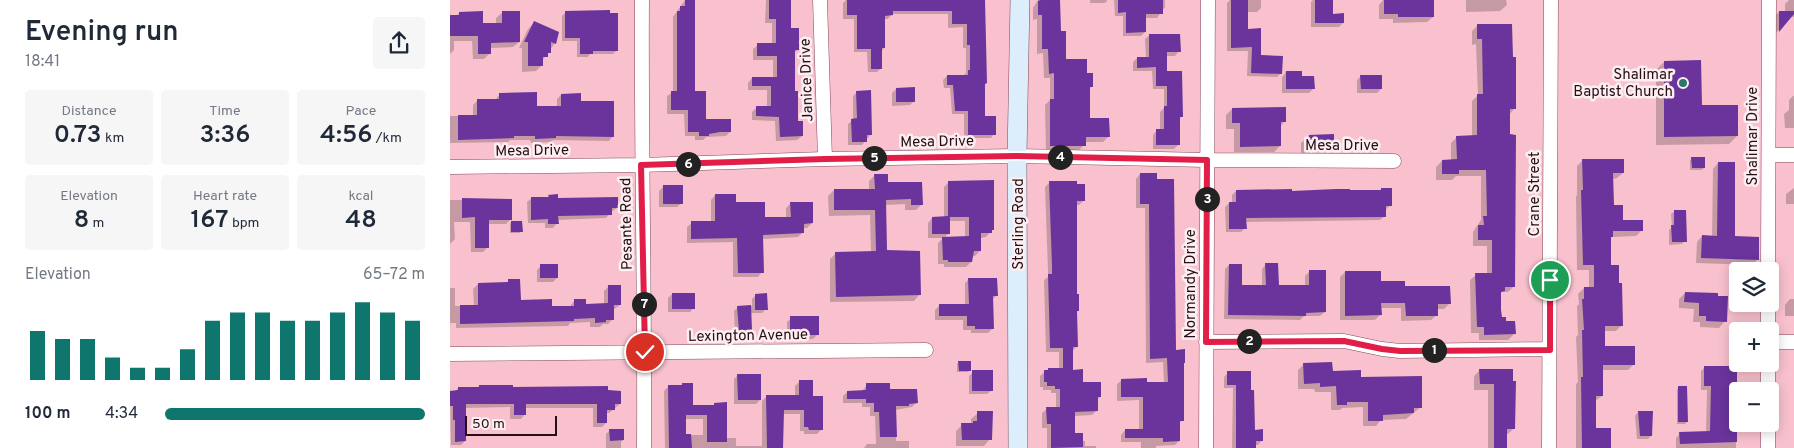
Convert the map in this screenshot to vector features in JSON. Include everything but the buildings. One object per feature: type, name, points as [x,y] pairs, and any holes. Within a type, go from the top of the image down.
[{"type":"street","name":"Pesante Road","points":[[642,0],[641,165],[645,352],[644,448]]},
{"type":"street","name":"Janice Drive","points":[[820,0],[825,159]]},
{"type":"street","name":"Sterling Road","points":[[1018,448],[1017,156],[1020,0]]},
{"type":"street","name":"Normandy Drive","points":[[1206,448],[1208,0]]},
{"type":"street","name":"Crane Street","points":[[1549,448],[1551,0]]},
{"type":"street","name":"Shalimar Drive","points":[[1768,262],[1769,0]]},
{"type":"street","points":[[1768,155],[1794,155]]},
{"type":"street","name":"Mesa Drive","points":[[450,167],[641,165],[825,159],[1017,156],[1394,161]]},
{"type":"street","points":[[1206,342],[1344,341],[1400,351],[1550,350]]},
{"type":"street","points":[[1779,342],[1794,342]]},
{"type":"street","name":"Lexington Avenue","points":[[450,354],[926,350]]},
{"type":"street","points":[[1768,432],[1768,448]]},
{"type":"place","name":"Shalimar Baptist Church","points":[[1683,83]]},
{"type":"route","points":[[645,352],[641,165],[825,159],[1017,156],[1207,160],[1206,342],[1344,341],[1400,351],[1550,350],[1550,280]]}]
